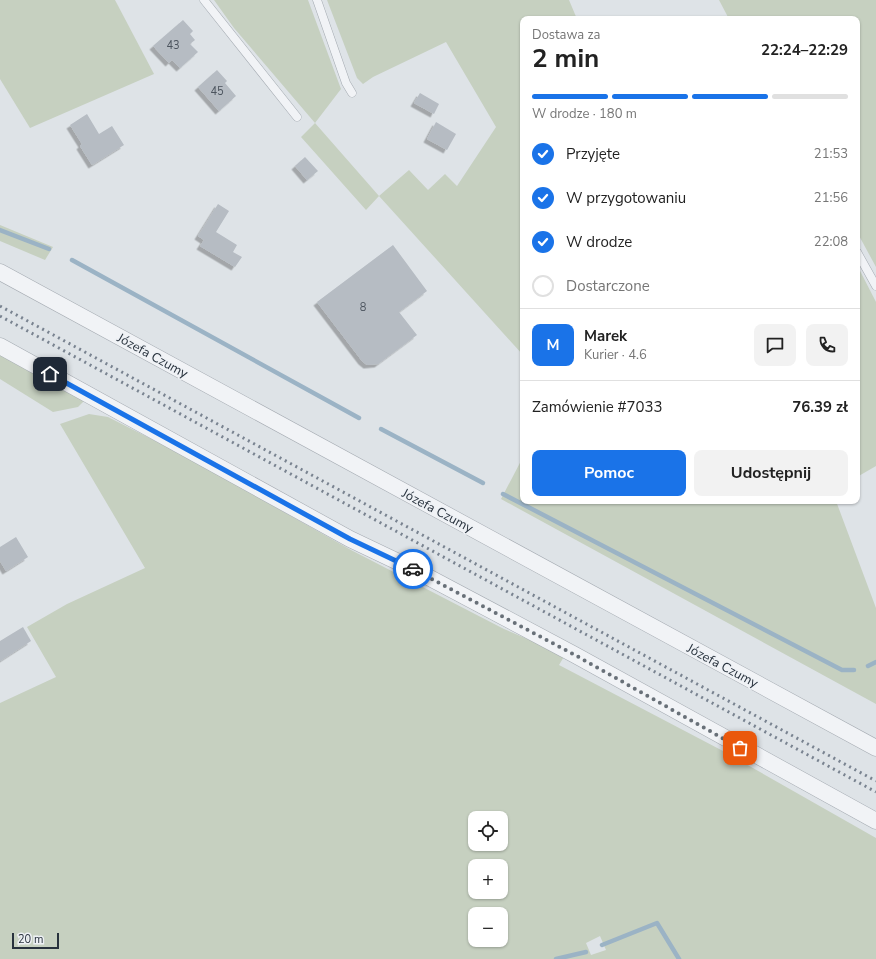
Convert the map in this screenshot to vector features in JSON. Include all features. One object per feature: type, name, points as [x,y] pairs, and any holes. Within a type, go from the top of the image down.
[{"type":"street","name":"Józefa Czumy","points":[[0,272],[876,748]]},
{"type":"street","points":[[0,346],[350,539],[413,569],[575,655],[876,821]]},
{"type":"lane","points":[[204,0],[297,117]]},
{"type":"lane","points":[[317,0],[346,83],[352,93]]},
{"type":"lane","points":[[860,257],[876,286]]},
{"type":"green space","points":[[0,0],[115,0],[154,74],[30,128],[0,79]]},
{"type":"green space","points":[[214,0],[308,0],[341,89],[315,123],[234,28]]},
{"type":"green space","points":[[327,0],[569,0],[576,16],[520,16],[520,352],[379,196],[409,170],[428,190],[445,174],[457,186],[496,127],[446,42],[373,77],[363,84],[357,78]]},
{"type":"green space","points":[[719,0],[876,0],[876,267],[860,238],[860,16],[727,16]]},
{"type":"green space","points":[[315,123],[379,196],[366,210],[301,137]]},
{"type":"green space","points":[[0,225],[53,247],[45,260],[0,241]]},
{"type":"green space","points":[[860,271],[876,302],[876,466],[860,475]]},
{"type":"green space","points":[[0,354],[86,399],[78,407],[53,412],[0,379]]},
{"type":"green space","points":[[89,414],[108,417],[185,456],[351,550],[504,629],[565,655],[559,665],[723,751],[876,838],[876,959],[0,959],[0,703],[56,677],[27,627],[67,604],[145,568],[60,424]],"holes":[[[600,936],[606,950],[591,955],[586,943]]]},
{"type":"green space","points":[[520,463],[520,504],[837,504],[876,608],[876,704],[501,499]]},
{"type":"building","points":[[183,20],[193,31],[190,34],[195,40],[190,44],[198,52],[180,68],[172,60],[169,63],[153,46]]},
{"type":"building","points":[[217,70],[227,81],[225,83],[236,96],[219,111],[198,87]]},
{"type":"building","points":[[420,93],[439,104],[434,114],[414,103]]},
{"type":"building","points":[[87,114],[99,134],[112,126],[124,145],[92,165],[80,146],[82,144],[70,125]]},
{"type":"building","points":[[436,122],[456,134],[447,150],[427,139]]},
{"type":"building","points":[[305,157],[318,171],[307,180],[295,166]]},
{"type":"building","points":[[218,204],[229,211],[216,232],[237,245],[233,252],[242,257],[235,267],[200,246],[204,240],[198,236]]},
{"type":"building","points":[[393,245],[427,291],[399,312],[417,335],[378,364],[367,365],[362,361],[317,302]]},
{"type":"building","points":[[16,537],[28,557],[6,571],[0,561],[0,547]]},
{"type":"building","points":[[23,627],[31,641],[0,661],[0,641]]},
{"type":"waterway","points":[[0,230],[49,249]]},
{"type":"waterway","points":[[72,260],[359,418]]},
{"type":"waterway","points":[[381,429],[483,483]]},
{"type":"waterway","points":[[503,494],[520,503]]},
{"type":"waterway","points":[[522,504],[842,670],[854,670]]},
{"type":"waterway","points":[[868,666],[876,662]]},
{"type":"waterway","points":[[602,945],[657,923],[679,959]]},
{"type":"waterway","points":[[556,959],[586,952]]},
{"type":"railway","points":[[0,306],[876,781]]},
{"type":"railway","points":[[0,316],[876,792]]},
{"type":"way so far","points":[[413,569],[575,655],[740,748]]},
{"type":"route","points":[[50,374],[350,539],[413,569]]}]
